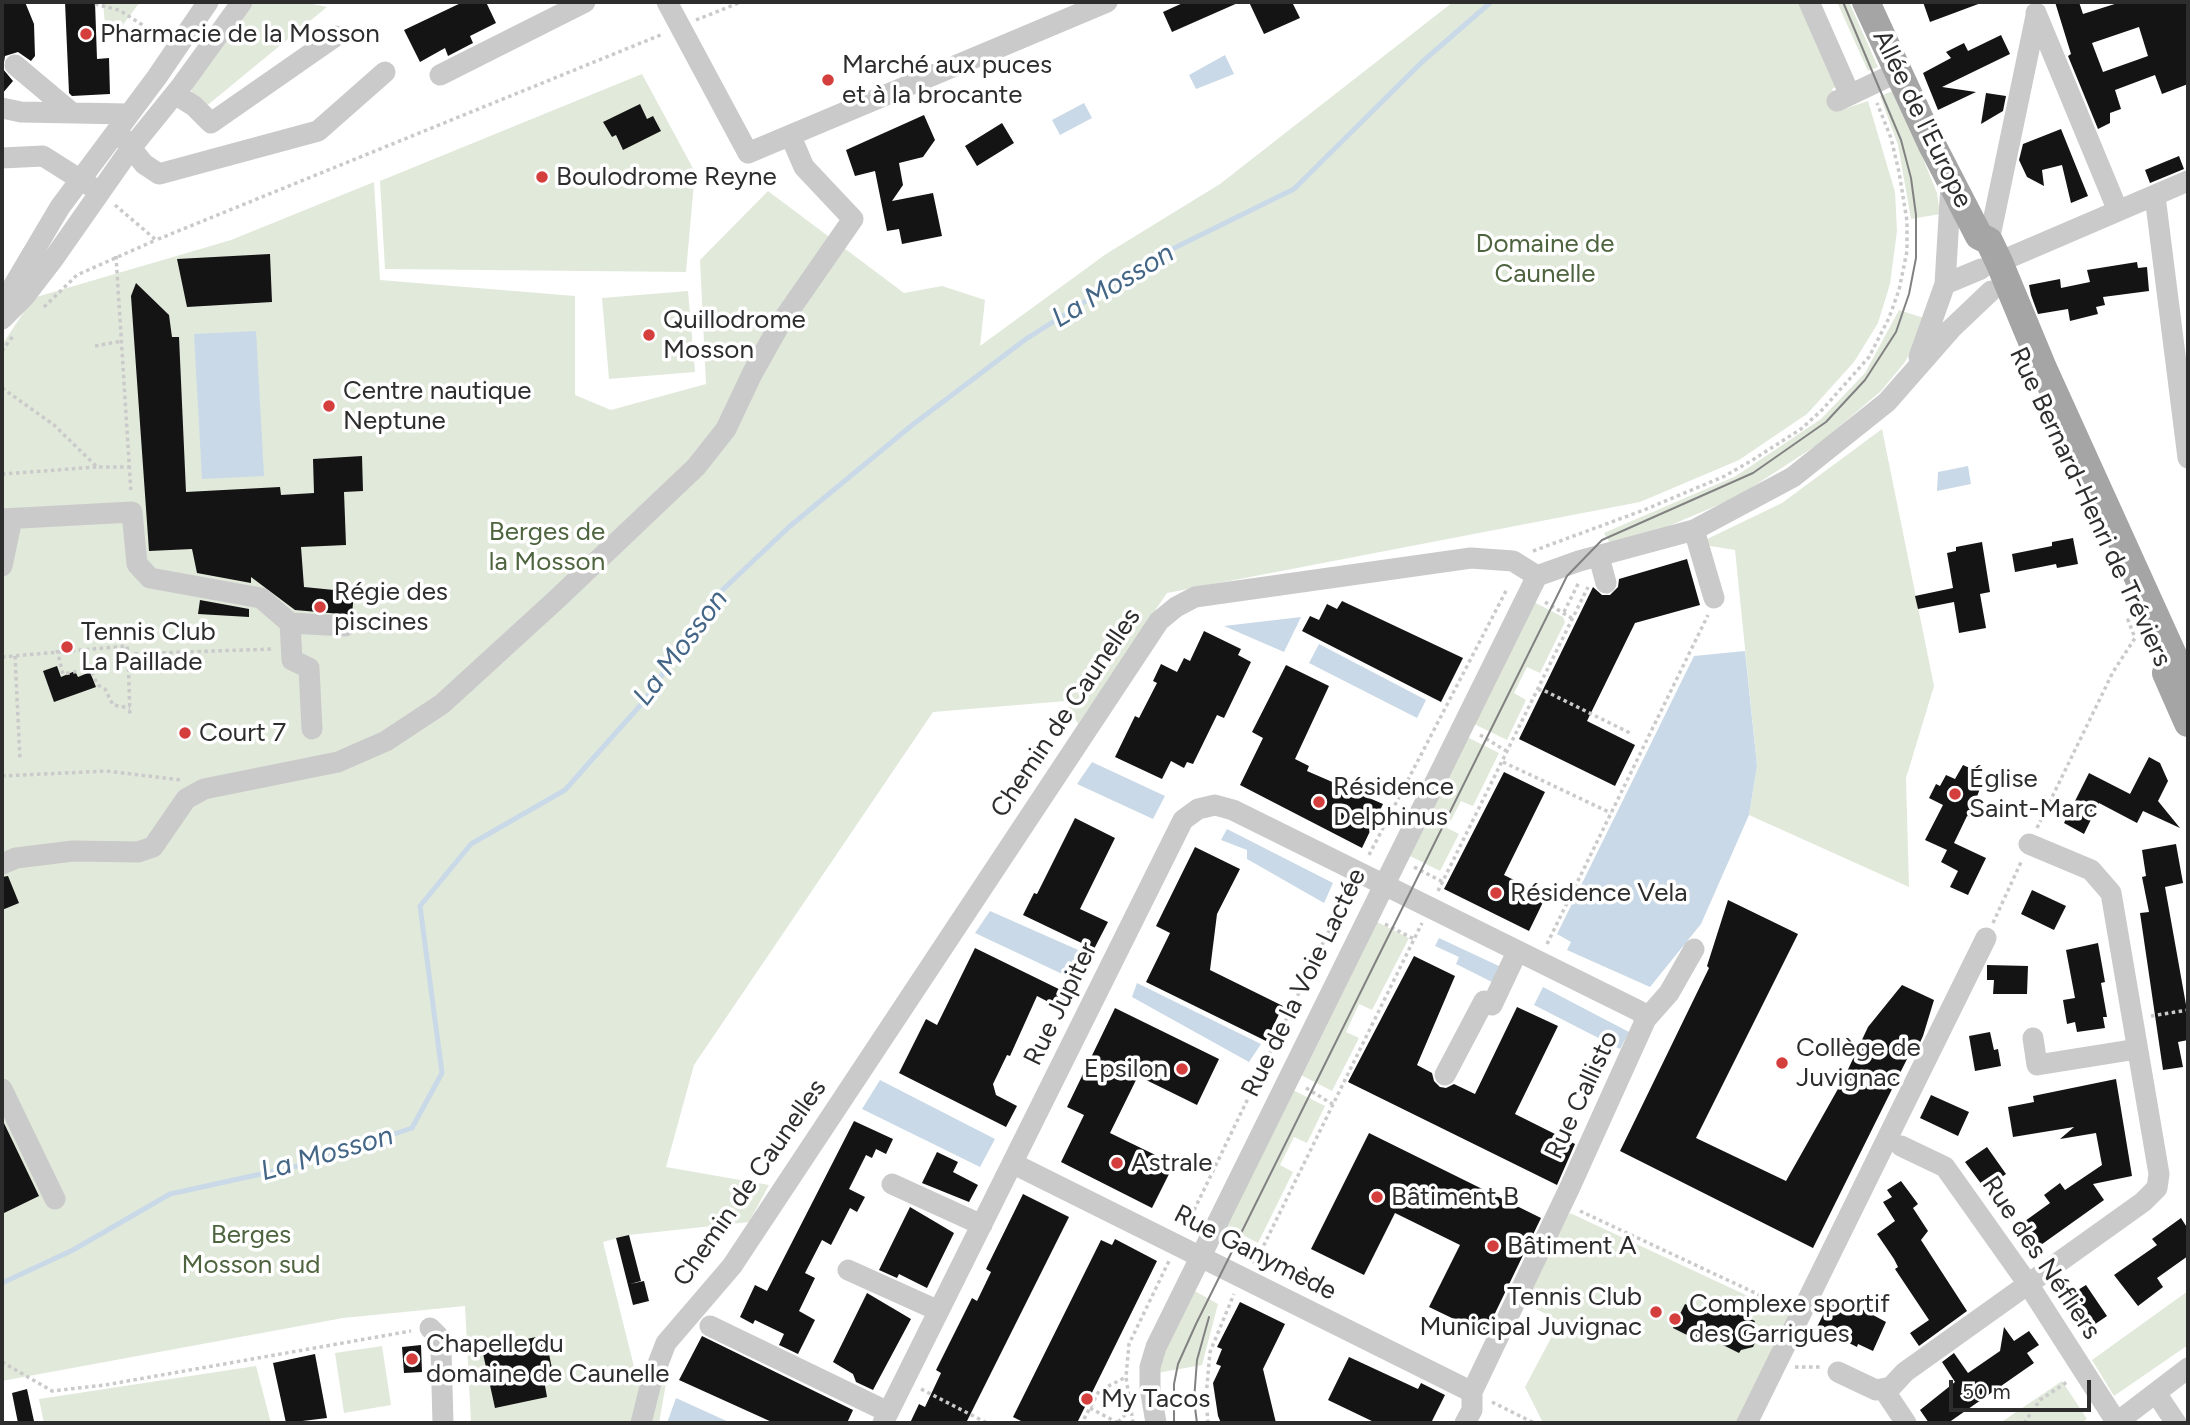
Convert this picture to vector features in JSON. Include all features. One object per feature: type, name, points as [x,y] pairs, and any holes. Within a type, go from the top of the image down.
[{"type":"main road","name":"Allée de l'Europe","points":[[1866,2],[1988,260]]},
{"type":"main road","name":"Rue Bernard-Henri de Tréviers","points":[[1988,260],[2043,368],[2188,688]]},
{"type":"main road","name":"Rue Bernard-Henri de Tréviers","points":[[1988,260],[2188,723]]},
{"type":"street","points":[[2,305],[33,249],[81,178],[208,2]]},
{"type":"street","points":[[10,323],[24,298],[131,148],[175,94],[242,2]]},
{"type":"street","points":[[440,75],[585,2]]},
{"type":"street","points":[[667,2],[748,153],[1107,2]]},
{"type":"street","points":[[1809,2],[1843,98],[1898,72]]},
{"type":"street","points":[[2035,9],[2118,211]]},
{"type":"street","points":[[1529,570],[1599,557],[1694,530],[1793,477],[1879,409],[1913,372],[1951,328],[1988,260],[2035,9]]},
{"type":"street","points":[[175,94],[194,106],[211,123],[336,36]]},
{"type":"street","points":[[15,65],[71,112]]},
{"type":"street","points":[[123,122],[131,148],[159,174],[318,131],[385,72]]},
{"type":"street","points":[[2,108],[71,112],[123,122]]},
{"type":"street","points":[[2,864],[16,858],[73,851],[138,852],[153,847],[186,799],[204,789],[338,762],[386,741],[442,704],[696,467],[726,429],[751,374],[780,324],[853,219],[804,167],[791,137]]},
{"type":"street","points":[[2,158],[43,156],[81,178],[100,193]]},
{"type":"street","points":[[1913,372],[1945,284],[1952,181]]},
{"type":"street","points":[[1945,284],[1988,260],[2118,211],[2188,181]]},
{"type":"street","points":[[2155,196],[2188,446]]},
{"type":"street","points":[[3,556],[5,519],[132,512],[137,564],[150,578],[261,598],[290,623],[345,626]]},
{"type":"street","points":[[1694,530],[1712,606]]},
{"type":"street","points":[[1597,584],[1599,557]]},
{"type":"street","name":"Chemin de Caunelles","points":[[641,1423],[652,1379],[666,1343],[678,1325],[702,1303],[732,1266],[1159,621],[1176,607],[1195,597],[1471,558],[1497,558],[1529,570]]},
{"type":"street","name":"Rue de la Voie Lactée","points":[[1156,1423],[1150,1367],[1156,1347],[1384,885],[1529,570]]},
{"type":"street","points":[[290,623],[292,660],[309,668],[312,729]]},
{"type":"street","name":"Rue Jupiter","points":[[710,1326],[886,1417],[1183,820],[1198,809],[1215,805],[1233,810],[1384,885]]},
{"type":"street","points":[[1838,1372],[1876,1390],[1884,1390],[1905,1372],[2143,1202],[2157,1188],[2159,1174],[2111,893],[2091,870],[2029,844]]},
{"type":"street","name":"Rue Callisto","points":[[1384,885],[1639,1011],[1646,1019],[1563,1203],[1472,1392],[1472,1410],[1465,1423]]},
{"type":"street","points":[[1747,1423],[1780,1361],[1986,938]]},
{"type":"street","points":[[1646,1019],[1669,993],[1694,949]]},
{"type":"street","points":[[1445,1075],[1483,1001],[1492,1005],[1496,999],[1517,952]]},
{"type":"street","points":[[2033,1038],[2037,1065],[2137,1049]]},
{"type":"street","points":[[2,1089],[55,1199]]},
{"type":"street","name":"Rue des Néfliers","points":[[1901,1146],[1945,1167],[2028,1284],[2117,1423]]},
{"type":"street","name":"Rue Ganymède","points":[[1014,1164],[1240,1279],[1472,1392]]},
{"type":"street","points":[[892,1184],[982,1225]]},
{"type":"street","points":[[848,1269],[939,1311]]},
{"type":"street","points":[[430,1328],[438,1336],[441,1350],[443,1423]]},
{"type":"street","points":[[2117,1423],[2188,1368]]},
{"type":"street","points":[[1884,1390],[1906,1423]]},
{"type":"street","points":[[2156,1393],[2176,1423]]},
{"type":"path","points":[[35,314],[76,275],[116,256],[741,2]]},
{"type":"path","points":[[95,4],[119,10],[149,29]]},
{"type":"path","points":[[1364,862],[1529,570],[1534,550],[1644,510],[1726,476],[1765,453],[1822,410],[1868,357],[1889,318],[1899,290],[1906,251],[1907,221],[1891,138],[1870,86]]},
{"type":"path","points":[[100,193],[156,240]]},
{"type":"path","points":[[116,256],[132,512]]},
{"type":"path","points":[[2,351],[10,323]]},
{"type":"path","points":[[95,346],[122,341]]},
{"type":"path","points":[[2,388],[54,425],[97,467]]},
{"type":"path","points":[[2,474],[130,467]]},
{"type":"path","points":[[1443,882],[1538,690],[1597,584]]},
{"type":"path","points":[[1538,962],[1712,606]]},
{"type":"path","points":[[1986,938],[2113,672],[2135,638]]},
{"type":"path","points":[[2,657],[57,650],[127,646],[130,717]]},
{"type":"path","points":[[128,654],[281,649]]},
{"type":"path","points":[[57,650],[63,674],[77,669],[79,673],[90,669],[113,705],[130,708]]},
{"type":"path","points":[[15,656],[20,760]]},
{"type":"path","points":[[1538,690],[1543,690],[1630,733]]},
{"type":"path","points":[[1503,762],[1611,813]]},
{"type":"path","points":[[2,776],[106,771],[173,777],[204,789]]},
{"type":"path","points":[[1181,1237],[1353,883]]},
{"type":"path","points":[[1208,1423],[1206,1397],[1210,1352],[1240,1279],[1262,1249],[1414,939]]},
{"type":"path","points":[[2132,1019],[2188,1010]]},
{"type":"path","points":[[1288,1077],[1334,1105]]},
{"type":"path","points":[[1563,1203],[1802,1315]]},
{"type":"path","points":[[1133,1423],[1126,1377],[1129,1344],[1172,1254]]},
{"type":"path","points":[[2,1362],[52,1391],[430,1328]]},
{"type":"path","points":[[1780,1361],[1796,1368],[1824,1367],[1838,1372]]},
{"type":"path","points":[[2024,1423],[2040,1400],[2084,1371]]},
{"type":"path","points":[[1084,1419],[1099,1391],[1126,1377]]},
{"type":"path","points":[[904,1381],[987,1423]]},
{"type":"path","points":[[1472,1392],[1534,1423]]},
{"type":"path","points":[[1090,1408],[1117,1423],[1131,1409]]},
{"type":"green space","points":[[103,2],[140,2],[113,38],[106,37]]},
{"type":"green space","points":[[253,2],[303,2],[327,7],[204,108],[191,100],[192,87]]},
{"type":"green space","points":[[1453,2],[1804,2],[1841,84],[1832,89],[1841,110],[1868,101],[1895,192],[1897,231],[1890,284],[1878,323],[1854,362],[1807,414],[1739,460],[1640,502],[1167,593],[1078,724],[1066,701],[933,712],[694,1065],[666,1167],[769,1185],[749,1222],[629,1235],[603,1242],[637,1379],[668,1372],[659,1423],[471,1423],[465,1306],[343,1318],[2,1381],[2,345],[33,298],[231,240],[374,182],[380,280],[575,296],[575,395],[611,410],[706,384],[700,260],[768,191],[904,293],[942,286],[985,300],[980,346],[1106,254],[1220,184]]},
{"type":"green space","points":[[1837,2],[1849,2],[1878,67],[1868,71]]},
{"type":"green space","name":"Boulodrome Reyne","points":[[642,74],[695,172],[686,272],[385,269],[380,181]]},
{"type":"green space","points":[[1895,90],[1937,193],[1940,214],[1911,219],[1898,145],[1880,96]]},
{"type":"green space","name":"Quillodrome Mosson","points":[[688,291],[695,372],[609,379],[602,298]]},
{"type":"green space","points":[[1899,310],[1927,319],[1905,362],[1881,391],[1820,443],[1737,497],[1664,528],[1610,543],[1604,533],[1736,476],[1821,419],[1865,373]]},
{"type":"green space","points":[[1882,429],[1934,686],[1906,778],[1909,887],[1749,815],[1757,766],[1735,550],[1704,545],[1703,541],[1782,503]]},
{"type":"green space","points":[[1532,601],[1563,617],[1565,622],[1540,673],[1527,667],[1514,693],[1526,700],[1507,740],[1472,723]]},
{"type":"green space","points":[[1467,737],[1499,753],[1473,806],[1461,801],[1447,828],[1459,834],[1440,871],[1408,855]]},
{"type":"green space","points":[[1375,921],[1409,938],[1372,1010],[1359,1004],[1346,1032],[1359,1038],[1332,1091],[1299,1074]]},
{"type":"green space","points":[[1293,1090],[1325,1106],[1307,1143],[1294,1137],[1280,1165],[1293,1172],[1258,1243],[1225,1226]]},
{"type":"green space","name":"Tennis Club Municipal Juvignac","points":[[1570,1213],[1793,1317],[1752,1423],[1543,1423],[1525,1387],[1560,1321],[1524,1303],[1560,1227]]},
{"type":"green space","points":[[1193,1290],[1218,1304],[1202,1365],[1157,1373],[1162,1353]]},
{"type":"green space","points":[[2188,1291],[2188,1345],[2114,1396],[2092,1360]]},
{"type":"green space","points":[[382,1346],[391,1405],[344,1413],[335,1353]]},
{"type":"green space","points":[[256,1366],[271,1423],[44,1423],[39,1399]]},
{"type":"green space","points":[[2062,1381],[2087,1419],[2081,1423],[2000,1423]]},
{"type":"water","points":[[1225,55],[1234,74],[1196,89],[1189,75]]},
{"type":"water","points":[[1084,103],[1092,118],[1060,135],[1052,120]]},
{"type":"water","points":[[256,331],[264,476],[202,479],[194,334]]},
{"type":"water","points":[[1968,466],[1971,484],[1937,491],[1938,472]]},
{"type":"water","points":[[1301,617],[1284,652],[1224,626]]},
{"type":"water","points":[[1319,644],[1426,700],[1417,718],[1309,663]]},
{"type":"water","points":[[1745,651],[1757,766],[1749,815],[1701,924],[1650,987],[1567,950],[1571,942],[1557,934],[1694,656]]},
{"type":"water","points":[[1092,762],[1165,796],[1153,819],[1077,784]]},
{"type":"water","points":[[1227,829],[1333,883],[1324,903],[1247,859],[1247,850],[1221,840]]},
{"type":"water","points":[[990,911],[1085,953],[1075,980],[975,933]]},
{"type":"water","points":[[1439,938],[1501,967],[1494,983],[1456,964],[1459,957],[1435,946]]},
{"type":"water","points":[[1137,983],[1261,1044],[1249,1062],[1132,997]]},
{"type":"water","points":[[1543,987],[1629,1032],[1620,1049],[1534,1005]]},
{"type":"water","points":[[880,1080],[995,1139],[980,1167],[862,1109]]},
{"type":"water","points":[[676,1398],[731,1423],[667,1423]]},
{"type":"building","points":[[2,2],[25,2],[34,24],[35,56],[31,61],[18,52],[5,56],[3,69],[13,81],[2,94]]},
{"type":"building","points":[[65,2],[95,2],[97,59],[109,58],[110,94],[72,96],[69,93]]},
{"type":"building","points":[[463,2],[486,2],[496,23],[470,36],[473,43],[448,56],[445,48],[420,62],[404,30]]},
{"type":"building","points":[[1185,2],[1240,2],[1172,32],[1163,12]]},
{"type":"building","points":[[1249,2],[1292,2],[1300,18],[1264,34]]},
{"type":"building","points":[[1923,2],[1980,2],[1981,3],[1930,22]]},
{"type":"building","points":[[2055,2],[2079,2],[2083,14],[2121,2],[2188,2],[2188,84],[2162,94],[2155,75],[2115,90],[2121,109],[2110,113],[2110,123],[2098,129],[2068,56],[2071,54]],"holes":[[[2139,27],[2148,56],[2103,72],[2092,43]]]},
{"type":"building","points":[[2001,35],[2010,54],[1942,87],[1976,92],[1938,110],[1923,73],[1951,58],[1946,52],[1964,43],[1968,51]]},
{"type":"building","points":[[1986,93],[2006,96],[2003,111],[1981,124]]},
{"type":"building","points":[[640,104],[647,119],[653,116],[661,131],[623,150],[616,135],[612,137],[603,122]]},
{"type":"building","points":[[924,115],[935,140],[923,157],[899,163],[903,185],[892,201],[933,193],[942,236],[902,244],[899,229],[887,231],[875,171],[855,176],[846,150]]},
{"type":"building","points":[[1002,123],[1014,143],[977,166],[965,146]]},
{"type":"building","points":[[2061,129],[2088,196],[2071,203],[2062,165],[2042,170],[2044,186],[2027,177],[2019,160],[2023,144]]},
{"type":"building","points":[[2179,156],[2184,169],[2150,183],[2145,170]]},
{"type":"building","points":[[270,254],[272,302],[187,307],[177,259]]},
{"type":"building","points":[[2137,262],[2138,268],[2147,267],[2149,291],[2103,297],[2105,305],[2096,307],[2098,314],[2070,321],[2068,309],[2038,314],[2029,285],[2060,279],[2061,288],[2090,282],[2087,270]]},
{"type":"building","points":[[136,283],[169,315],[172,337],[179,337],[186,492],[280,487],[281,495],[314,493],[313,459],[362,456],[363,491],[344,492],[346,545],[301,547],[304,587],[354,592],[352,615],[295,610],[251,577],[251,583],[197,573],[192,549],[149,551],[131,296]]},
{"type":"building","points":[[2073,538],[2078,564],[2057,568],[2056,564],[2015,572],[2012,554],[2052,546],[2052,542]]},
{"type":"building","points":[[1982,542],[1990,592],[1980,594],[1986,628],[1959,633],[1954,602],[1918,609],[1915,596],[1953,588],[1947,553],[1956,551],[1956,547]]},
{"type":"building","points":[[1687,559],[1700,605],[1635,623],[1587,721],[1635,745],[1615,786],[1519,739],[1593,587],[1602,595],[1610,595],[1618,587],[1619,579]]},
{"type":"building","points":[[200,600],[249,609],[249,617],[198,614]]},
{"type":"building","points":[[1342,601],[1463,658],[1441,702],[1302,631],[1310,616],[1319,620],[1327,604],[1337,609]]},
{"type":"building","points":[[1204,631],[1241,649],[1238,655],[1251,662],[1224,718],[1217,715],[1193,764],[1187,762],[1184,768],[1171,761],[1162,779],[1115,757],[1135,716],[1139,718],[1157,683],[1153,681],[1161,664],[1177,672],[1184,658],[1190,661]]},
{"type":"building","points":[[1286,665],[1329,686],[1295,759],[1309,766],[1307,771],[1383,804],[1362,848],[1240,785],[1263,738],[1252,732]]},
{"type":"building","points":[[57,666],[61,677],[75,671],[78,677],[90,672],[96,687],[54,702],[43,671]]},
{"type":"building","points":[[2149,757],[2160,763],[2168,781],[2158,801],[2180,828],[2143,811],[2137,823],[2099,803],[2084,834],[2064,823],[2089,773],[2130,794]]},
{"type":"building","points":[[1963,765],[1985,775],[1975,802],[1980,805],[1973,818],[1967,816],[1954,843],[1986,858],[1968,895],[1950,887],[1958,871],[1941,862],[1947,850],[1925,840],[1943,805],[1929,798],[1936,784],[1940,786],[1946,775],[1955,779]]},
{"type":"building","points":[[1504,772],[1545,792],[1504,875],[1546,896],[1529,931],[1444,889]]},
{"type":"building","points":[[1075,818],[1115,838],[1080,909],[1108,922],[1094,949],[1023,915],[1034,893],[1037,894]]},
{"type":"building","points":[[2176,844],[2183,883],[2165,887],[2188,1016],[2188,1040],[2178,1042],[2183,1067],[2163,1070],[2140,913],[2149,912],[2142,877],[2146,876],[2142,850]]},
{"type":"building","points":[[1195,847],[1240,869],[1217,914],[1210,970],[1283,1006],[1266,1041],[1146,982],[1170,933],[1156,926]]},
{"type":"building","points":[[8,876],[19,903],[2,910],[2,877]]},
{"type":"building","points":[[2032,890],[2066,906],[2054,930],[2021,914]]},
{"type":"building","points":[[1728,900],[1798,934],[1696,1138],[1786,1181],[1843,1080],[1868,1027],[1902,985],[1934,1000],[1916,1051],[1912,1049],[1813,1248],[1620,1151],[1709,968],[1707,966]]},
{"type":"building","points":[[2098,943],[2105,982],[2101,983],[2107,1017],[2103,1017],[2105,1028],[2077,1032],[2075,1022],[2067,1024],[2063,1000],[2075,998],[2066,950]]},
{"type":"building","points":[[975,948],[1071,995],[1064,1010],[1037,996],[1010,1056],[1007,1055],[993,1084],[996,1095],[1017,1106],[1006,1127],[899,1073],[926,1019],[937,1025]]},
{"type":"building","points":[[1414,956],[1455,976],[1417,1065],[1432,1073],[1434,1081],[1440,1087],[1446,1088],[1454,1084],[1475,1094],[1517,1007],[1558,1026],[1515,1114],[1575,1144],[1557,1185],[1348,1082]]},
{"type":"building","points":[[1987,965],[2028,966],[2027,994],[1993,994],[1994,980],[1987,980]]},
{"type":"building","name":"Epsilon","points":[[1115,1008],[1219,1059],[1197,1105],[1138,1076],[1110,1133],[1174,1164],[1152,1208],[1061,1162],[1084,1115],[1067,1107]]},
{"type":"building","points":[[1990,1032],[1994,1050],[1998,1049],[2001,1066],[1975,1071],[1969,1036]]},
{"type":"building","points":[[2116,1079],[2132,1176],[2093,1184],[2104,1200],[2031,1252],[2014,1229],[2050,1203],[2044,1195],[2060,1183],[2065,1190],[2102,1165],[2096,1133],[2060,1139],[2074,1127],[2013,1137],[2008,1107],[2034,1102],[2033,1096]]},
{"type":"building","points":[[1931,1095],[1969,1112],[1958,1136],[1920,1118]]},
{"type":"building","points":[[2,1119],[39,1196],[2,1214]]},
{"type":"building","points":[[854,1121],[893,1139],[886,1154],[876,1149],[872,1158],[866,1155],[849,1189],[865,1197],[857,1212],[850,1208],[831,1245],[822,1240],[805,1273],[815,1278],[799,1311],[815,1320],[798,1354],[779,1345],[784,1334],[755,1320],[753,1324],[740,1317],[755,1285],[767,1291]]},
{"type":"building","points":[[1369,1133],[1541,1218],[1485,1334],[1429,1307],[1460,1245],[1395,1213],[1364,1275],[1311,1249]]},
{"type":"building","points":[[1987,1147],[2006,1174],[1985,1189],[1965,1162]]},
{"type":"building","points":[[937,1152],[958,1162],[953,1172],[978,1185],[969,1202],[922,1183]]},
{"type":"building","points":[[1901,1181],[1918,1204],[1913,1208],[1928,1231],[1921,1240],[1967,1311],[1919,1346],[1910,1333],[1929,1320],[1895,1269],[1898,1267],[1894,1259],[1877,1234],[1895,1221],[1883,1202],[1892,1197],[1887,1190]]},
{"type":"building","points":[[1023,1194],[1069,1217],[966,1423],[910,1423],[919,1404],[925,1407],[941,1373],[936,1370],[972,1298],[977,1301],[991,1272],[986,1269]]},
{"type":"building","points":[[910,1207],[954,1233],[927,1288],[899,1274],[897,1278],[879,1270]]},
{"type":"building","points":[[2181,1218],[2188,1229],[2188,1256],[2157,1278],[2163,1287],[2138,1306],[2114,1275],[2157,1245],[2152,1239]]},
{"type":"building","points":[[629,1235],[641,1281],[630,1284],[644,1281],[649,1301],[633,1305],[616,1238]]},
{"type":"building","points":[[1115,1239],[1157,1261],[1077,1423],[1025,1423],[1013,1417],[1101,1240],[1112,1245]]},
{"type":"building","points":[[2086,1285],[2107,1316],[2085,1331],[2063,1299]]},
{"type":"building","points":[[867,1293],[911,1319],[873,1390],[856,1382],[853,1374],[833,1362]]},
{"type":"building","points":[[1830,1301],[1857,1314],[1860,1308],[1886,1322],[1873,1351],[1858,1344],[1857,1347],[1817,1327]]},
{"type":"building","points":[[1240,1302],[1285,1324],[1263,1369],[1276,1423],[1221,1423],[1218,1416],[1213,1383],[1221,1366],[1216,1364],[1222,1349],[1217,1347]]},
{"type":"building","points":[[1685,1304],[1707,1314],[1711,1306],[1721,1311],[1723,1306],[1755,1321],[1753,1325],[1758,1337],[1753,1347],[1739,1353],[1701,1334],[1697,1340],[1673,1328]]},
{"type":"building","points":[[2004,1327],[2014,1341],[2029,1331],[2039,1345],[2027,1353],[2034,1363],[1948,1423],[1929,1423],[1920,1410],[1955,1382],[1942,1362],[1954,1353],[1968,1373],[2000,1351]]},
{"type":"building","points":[[545,1335],[554,1378],[544,1380],[547,1397],[495,1408],[482,1349]]},
{"type":"building","points":[[702,1336],[853,1410],[847,1423],[774,1423],[679,1380]]},
{"type":"building","name":"Chapelle du domaine de Caunelle","points":[[421,1345],[422,1372],[404,1373],[402,1347]]},
{"type":"building","points":[[315,1354],[327,1418],[286,1423],[273,1363]]},
{"type":"building","points":[[1349,1357],[1418,1389],[1421,1383],[1445,1395],[1431,1423],[1376,1423],[1328,1400]]},
{"type":"building","points":[[27,1389],[34,1421],[18,1423],[12,1393]]},
{"type":"waterway","name":"La Mosson","points":[[2,1283],[73,1250],[170,1194],[302,1165],[412,1128],[442,1073],[420,906],[471,844],[565,790],[645,700],[715,597],[789,527],[911,426],[1026,339],[1154,258],[1294,189],[1422,62],[1491,2]]},
{"type":"tram line","points":[[1174,1423],[1174,1384],[1178,1364],[1196,1324],[1567,576],[1602,540],[1753,473],[1826,422],[1865,380],[1896,332],[1909,294],[1916,258],[1916,215],[1911,178],[1901,140],[1843,2]]},
{"type":"tram line","points":[[1197,1423],[1194,1400],[1197,1360],[1209,1317]]},
{"type":"place","name":"Pharmacie de la Mosson","points":[[86,34]]},
{"type":"place","name":"Marché aux puces et à la brocante","points":[[828,80]]},
{"type":"place","name":"Boulodrome Reyne","points":[[542,177]]},
{"type":"place","name":"Quillodrome Mosson","points":[[649,335]]},
{"type":"place","name":"Centre nautique Neptune","points":[[329,406]]},
{"type":"place","name":"Régie des piscines","points":[[320,607]]},
{"type":"place","name":"Tennis Club La Paillade","points":[[67,647]]},
{"type":"place","name":"Court 7","points":[[185,733]]},
{"type":"place","name":"Église Saint-Marc","points":[[1955,794]]},
{"type":"place","name":"Résidence Delphinus","points":[[1319,802]]},
{"type":"place","name":"Résidence Vela","points":[[1496,893]]},
{"type":"place","name":"Collège de Juvignac","points":[[1782,1063]]},
{"type":"place","name":"Epsilon","points":[[1182,1069]]},
{"type":"place","name":"Astrale","points":[[1117,1163]]},
{"type":"place","name":"Bâtiment B","points":[[1377,1197]]},
{"type":"place","name":"Bâtiment A","points":[[1493,1246]]},
{"type":"place","name":"Tennis Club Municipal Juvignac","points":[[1656,1312]]},
{"type":"place","name":"Complexe sportif des Garrigues","points":[[1675,1319]]},
{"type":"place","name":"Chapelle du domaine de Caunelle","points":[[412,1359]]},
{"type":"place","name":"My Tacos","points":[[1087,1399]]},
{"type":"park label","name":"Domaine de Caunelle","points":[[1545,259]]},
{"type":"park label","name":"Berges de la Mosson","points":[[547,547]]},
{"type":"park label","name":"Berges Mosson sud","points":[[251,1250]]}]
